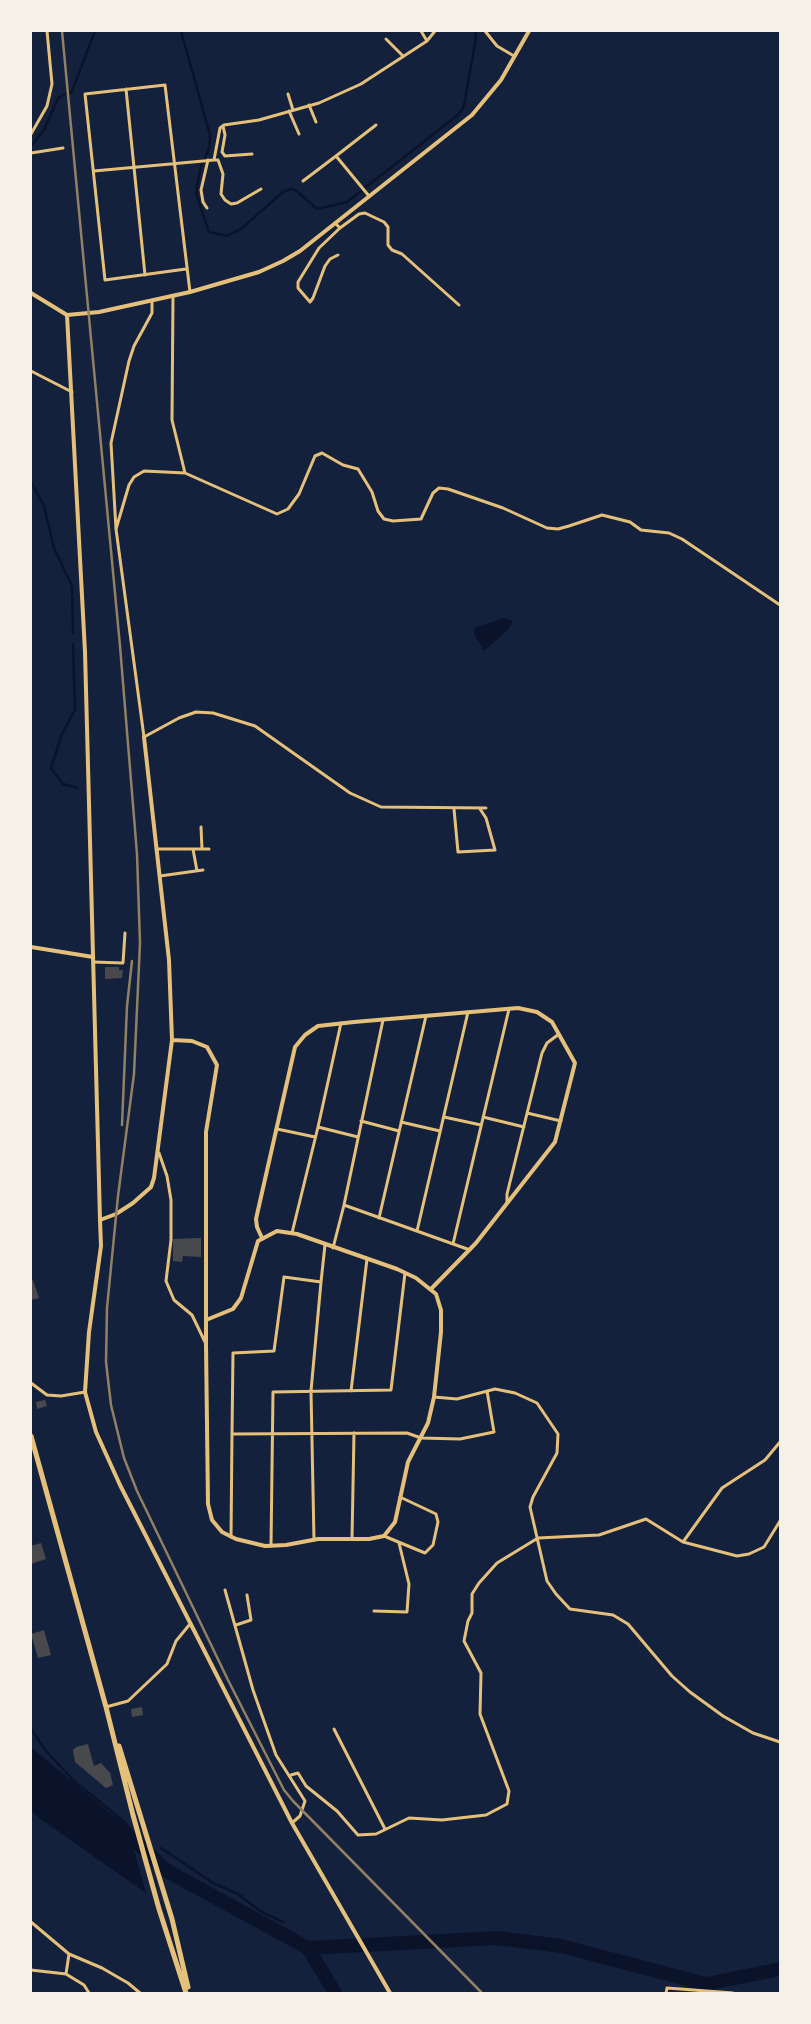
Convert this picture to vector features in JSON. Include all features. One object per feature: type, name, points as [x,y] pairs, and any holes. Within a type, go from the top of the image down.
[{"type":"highway","points":[[31,1436],[106,1707],[159,1909],[188,1993]]},
{"type":"highway","points":[[106,1707],[145,1825],[172,1919],[188,1993]]},
{"type":"street","points":[[31,134],[47,106],[52,84],[48,31]]},
{"type":"street","points":[[421,31],[427,41]]},
{"type":"street","points":[[214,160],[220,128],[223,126],[310,106],[361,84],[427,41],[435,31]]},
{"type":"street","points":[[486,31],[497,46],[514,56]]},
{"type":"street","points":[[31,293],[67,315],[99,312],[152,301],[259,272],[300,250],[368,194],[472,115],[493,91],[529,31]]},
{"type":"street","points":[[386,39],[403,56]]},
{"type":"street","points":[[186,269],[105,280],[85,94],[165,85],[190,292]]},
{"type":"street","points":[[126,90],[145,275]]},
{"type":"street","points":[[288,94],[291,111],[299,134]]},
{"type":"street","points":[[310,106],[316,122]]},
{"type":"street","points":[[303,181],[376,125]]},
{"type":"street","points":[[223,126],[225,135],[222,152],[225,156],[252,154]]},
{"type":"street","points":[[31,153],[63,148]]},
{"type":"street","points":[[336,156],[368,194]]},
{"type":"street","points":[[94,171],[201,160],[218,160],[223,174],[221,194],[224,200],[231,204],[237,203],[261,189]]},
{"type":"street","points":[[207,160],[201,190],[203,202],[208,208]]},
{"type":"street","points":[[338,256],[330,259],[325,266],[314,298],[310,302],[298,288],[298,282],[319,248],[340,228],[359,214],[365,213],[384,222],[388,227],[388,245],[392,250],[402,254],[459,305]]},
{"type":"street","points":[[335,223],[340,228]]},
{"type":"street","points":[[173,296],[172,420],[185,473]]},
{"type":"street","points":[[100,1220],[116,1214],[133,1203],[151,1187],[159,1153],[172,1040],[169,960],[144,737],[116,529],[111,443],[129,361],[134,346],[152,313],[152,301]]},
{"type":"street","points":[[67,315],[85,652],[101,1246],[89,1332],[85,1392],[96,1432],[104,1450],[292,1823],[355,1929],[390,1993]]},
{"type":"street","points":[[31,371],[72,392]]},
{"type":"street","points":[[116,529],[129,485],[134,477],[144,472],[185,473],[277,514],[288,509],[299,494],[315,456],[322,453],[343,465],[358,469],[372,492],[378,511],[384,519],[393,521],[421,519],[433,493],[439,488],[448,489],[503,508],[547,528],[564,528],[602,514],[630,522],[641,530],[669,533],[682,539],[780,605]]},
{"type":"street","points":[[144,737],[179,718],[196,712],[213,713],[255,726],[363,800],[381,807],[486,808]]},
{"type":"street","points":[[454,809],[458,852],[495,850],[486,818],[480,808]]},
{"type":"street","points":[[202,827],[202,849]]},
{"type":"street","points":[[157,849],[209,849]]},
{"type":"street","points":[[193,849],[197,871]]},
{"type":"street","points":[[160,876],[203,870]]},
{"type":"street","points":[[31,947],[93,959],[124,962],[124,933]]},
{"type":"street","points":[[453,1244],[509,1009]]},
{"type":"street","points":[[262,1238],[256,1219],[295,1047],[304,1035],[318,1026],[341,1023],[468,1011],[509,1009],[537,1012],[552,1022],[575,1063],[555,1142],[470,1250],[430,1289]]},
{"type":"street","points":[[417,1231],[468,1011]]},
{"type":"street","points":[[379,1218],[426,1015]]},
{"type":"street","points":[[333,1248],[344,1205],[382,1020]]},
{"type":"street","points":[[292,1233],[341,1023]]},
{"type":"street","points":[[507,1205],[507,1194],[542,1053],[547,1043],[559,1034]]},
{"type":"street","points":[[172,1040],[192,1041],[208,1047],[217,1065],[206,1132],[208,1504],[212,1520],[222,1532],[231,1537],[271,1546],[314,1540],[384,1536],[425,1554],[433,1545],[438,1522],[436,1514],[400,1497]]},
{"type":"street","points":[[527,1113],[561,1121]]},
{"type":"street","points":[[444,1117],[481,1125]]},
{"type":"street","points":[[483,1118],[524,1126]]},
{"type":"street","points":[[361,1121],[399,1131]]},
{"type":"street","points":[[401,1122],[440,1131]]},
{"type":"street","points":[[318,1127],[358,1137]]},
{"type":"street","points":[[277,1129],[315,1137]]},
{"type":"street","points":[[159,1153],[167,1176],[171,1200],[171,1240],[166,1281],[174,1300],[192,1315],[206,1345]]},
{"type":"street","points":[[344,1205],[470,1250]]},
{"type":"street","points":[[206,1320],[233,1309],[241,1298],[258,1241],[277,1231],[292,1233],[405,1273],[416,1278],[436,1294],[441,1310],[442,1332],[434,1397],[428,1423],[408,1462],[395,1522],[384,1536]]},
{"type":"street","points":[[314,1540],[311,1391],[325,1245]]},
{"type":"street","points":[[351,1391],[367,1259]]},
{"type":"street","points":[[271,1546],[273,1392],[391,1390],[405,1273]]},
{"type":"street","points":[[231,1537],[233,1353],[274,1351],[284,1277],[321,1282]]},
{"type":"street","points":[[31,1383],[47,1395],[61,1396],[85,1392]]},
{"type":"street","points":[[434,1397],[457,1399],[495,1389],[516,1393],[537,1403],[550,1418],[558,1434],[557,1453],[533,1497],[530,1507],[547,1581],[565,1606],[570,1609],[614,1615],[628,1624],[672,1676],[723,1716],[753,1733],[780,1742]]},
{"type":"street","points":[[232,1434],[407,1433],[420,1438],[460,1439],[494,1432],[487,1391]]},
{"type":"street","points":[[352,1538],[354,1433]]},
{"type":"street","points":[[684,1542],[722,1488],[765,1460],[780,1442]]},
{"type":"street","points":[[291,1775],[298,1773],[306,1786],[337,1811],[358,1835],[376,1834],[409,1818],[442,1820],[486,1815],[507,1804],[509,1791],[480,1714],[481,1674],[464,1642],[468,1621],[472,1613],[472,1594],[497,1563],[538,1538],[599,1535],[646,1519],[684,1542],[737,1556],[749,1554],[764,1547],[780,1521]]},
{"type":"street","points":[[374,1611],[407,1612],[409,1584],[399,1542]]},
{"type":"street","points":[[225,1590],[253,1690],[276,1755],[291,1775],[290,1778],[305,1801],[300,1816],[292,1823]]},
{"type":"street","points":[[236,1625],[251,1620],[247,1596]]},
{"type":"street","points":[[106,1707],[128,1701],[167,1664],[176,1641],[191,1623]]},
{"type":"street","points":[[334,1730],[385,1829]]},
{"type":"street","points":[[31,1922],[69,1954],[102,1968],[128,1983],[140,1993]]},
{"type":"street","points":[[66,1974],[69,1954]]},
{"type":"street","points":[[31,1970],[66,1974],[84,1985],[89,1993]]},
{"type":"street","points":[[666,1993],[667,1988],[733,1993]]},
{"type":"water","points":[[504,618],[513,621],[509,629],[484,651],[474,634],[474,628]]},
{"type":"water","points":[[31,1747],[128,1828],[146,1893],[39,1818],[31,1810]]},
{"type":"building","points":[[105,967],[119,967],[119,970],[123,970],[122,978],[105,979]]},
{"type":"building","points":[[201,1238],[201,1257],[183,1256],[182,1262],[173,1261],[173,1239]]},
{"type":"building","points":[[33,1280],[39,1298],[31,1300],[31,1281]]},
{"type":"building","points":[[45,1400],[47,1406],[37,1409],[36,1402]]},
{"type":"building","points":[[41,1543],[46,1559],[31,1564],[31,1546]]},
{"type":"building","points":[[44,1630],[51,1655],[38,1658],[31,1634]]},
{"type":"building","points":[[142,1707],[143,1715],[132,1717],[131,1709]]},
{"type":"building","points":[[88,1744],[94,1766],[101,1763],[110,1773],[113,1785],[106,1788],[75,1762],[73,1750],[76,1747]]},
{"type":"waterway","points":[[70,93],[95,31]]},
{"type":"waterway","points":[[181,31],[210,135],[209,149],[201,166],[196,193],[209,232],[227,236],[241,229],[283,192],[291,189],[297,191],[317,209],[347,202],[459,114],[464,106],[475,43],[476,34],[474,31]]},
{"type":"waterway","points":[[31,146],[44,130],[58,98],[65,94]]},
{"type":"waterway","points":[[31,482],[44,506],[54,548],[72,586],[73,633]]},
{"type":"waterway","points":[[73,644],[75,710],[62,734],[51,768],[63,784],[78,788]]},
{"type":"waterway","points":[[31,1729],[46,1751],[73,1780],[127,1824]]},
{"type":"waterway","points":[[117,1824],[167,1871],[308,1948],[335,1993]]},
{"type":"waterway","points":[[161,1848],[213,1883],[238,1894],[260,1911],[283,1922]]},
{"type":"waterway","points":[[308,1948],[497,1938],[561,1946],[706,1984],[780,1969]]},
{"type":"railway","points":[[62,31],[120,646],[137,854],[140,943],[134,1074],[118,1196],[107,1308],[106,1362],[111,1405],[124,1458],[137,1491],[228,1680],[284,1790],[482,1993]]},
{"type":"railway","points":[[122,1125],[127,1006],[132,961]]}]
